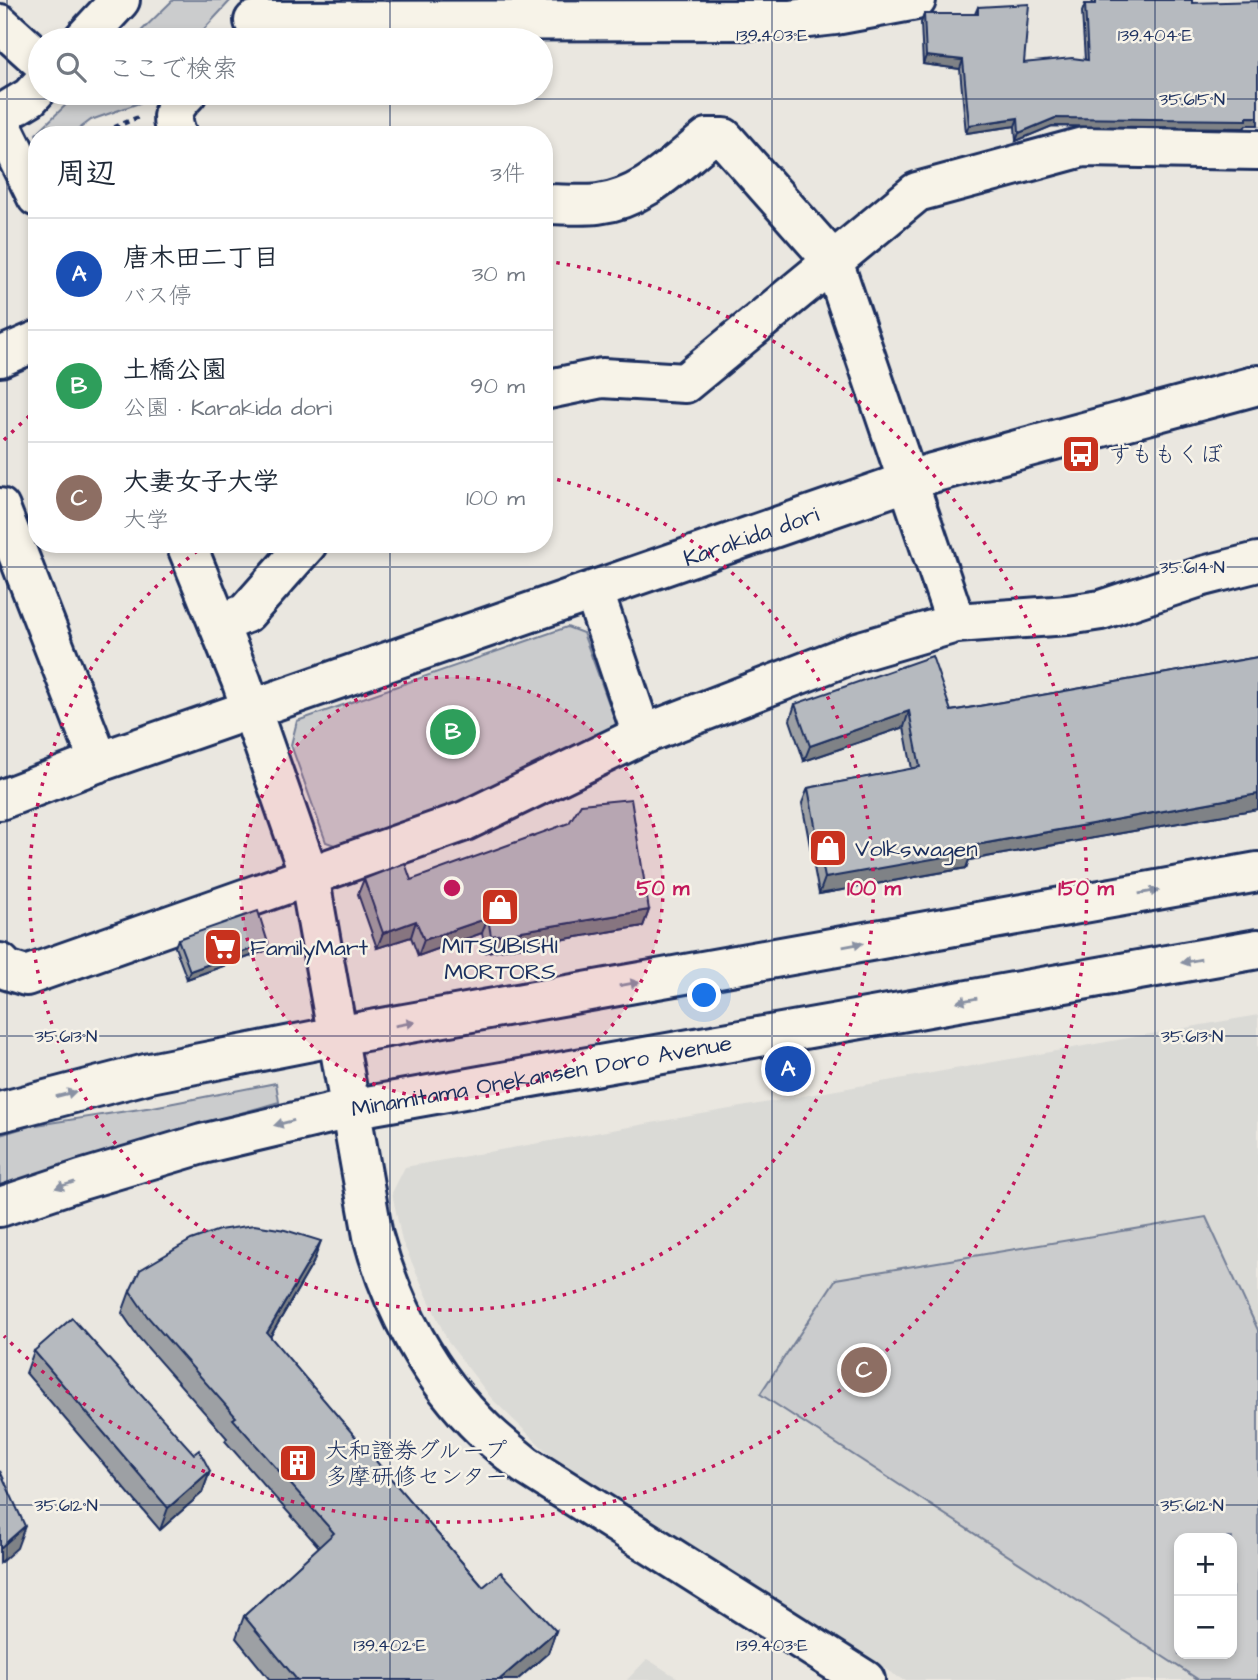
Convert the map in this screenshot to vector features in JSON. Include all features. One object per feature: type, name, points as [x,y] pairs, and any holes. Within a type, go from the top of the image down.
[{"type":"street","points":[[94,28],[120,0]]},
{"type":"street","points":[[255,20],[778,20],[835,8],[916,0]]},
{"type":"street","points":[[0,24],[28,49]]},
{"type":"street","points":[[0,115],[28,98]]},
{"type":"street","points":[[0,122],[28,179]]},
{"type":"street","points":[[553,204],[599,204],[624,197],[648,187],[708,138],[724,138],[833,261],[956,623]]},
{"type":"street","points":[[553,388],[602,378],[685,383],[916,192],[1083,147],[1258,150]]},
{"type":"street","points":[[0,357],[28,345]]},
{"type":"street","name":"Karakida dori","points":[[0,800],[99,762],[932,473],[1258,385]]},
{"type":"street","points":[[0,508],[99,762]]},
{"type":"street","points":[[190,553],[253,710],[309,875],[373,1236],[382,1269],[401,1314],[422,1351],[450,1391],[483,1430],[525,1465],[865,1680]]},
{"type":"street","points":[[220,624],[246,613],[299,553]]},
{"type":"street","points":[[0,963],[7,970],[26,975],[465,821],[642,735],[857,652],[956,623],[1069,615],[1101,610],[1203,576],[1258,562]]},
{"type":"street","points":[[594,592],[642,735]]},
{"type":"street","points":[[0,1112],[150,1073],[337,1037],[1258,872]]},
{"type":"street","name":"Minamitama Onekansen Doro Avenue","points":[[4,1205],[202,1144],[351,1109],[1258,949]]},
{"type":"path","points":[[117,126],[149,112],[179,114]]},
{"type":"shaded area","points":[[173,0],[231,0],[205,28],[144,28]]},
{"type":"shaded area","points":[[66,105],[134,105],[91,120],[83,126],[44,126]]},
{"type":"shaded area","points":[[567,627],[583,633],[616,723],[607,741],[480,800],[346,849],[326,842],[291,745],[297,721]]},
{"type":"shaded area","points":[[1258,1015],[1258,1680],[903,1680],[574,1478],[492,1399],[448,1342],[402,1241],[392,1193],[405,1167]]},
{"type":"shaded area","points":[[276,1083],[279,1102],[157,1137],[0,1189],[0,1135],[30,1126],[153,1107]]},
{"type":"shaded area","points":[[1206,1217],[1258,1330],[1258,1680],[1199,1680],[760,1394],[836,1279]]},
{"type":"shaded area","points":[[647,1659],[681,1680],[627,1680]]},
{"type":"building","points":[[1096,0],[1192,0],[1192,3],[1258,1],[1258,117],[1247,117],[1247,120],[1055,118],[1019,133],[1018,118],[969,125],[963,60],[926,56],[924,14],[978,14],[978,7],[1029,4],[1024,63],[1072,58],[1088,60],[1085,4],[1096,4]]},
{"type":"building","points":[[932,656],[951,711],[1258,657],[1258,794],[970,846],[972,852],[825,878],[808,788],[920,767],[909,711],[810,746],[795,704]]},
{"type":"building","points":[[631,799],[649,910],[491,936],[488,918],[424,940],[416,921],[383,933],[364,879],[405,863],[411,880],[569,823],[581,804]]},
{"type":"building","points":[[258,911],[268,943],[190,971],[178,939]]},
{"type":"building","name":"大和證券グループ 多摩研修センター","points":[[254,1225],[285,1230],[321,1241],[267,1333],[483,1587],[501,1572],[556,1631],[499,1680],[297,1680],[244,1616],[334,1533],[233,1419],[236,1417],[147,1316],[130,1291],[140,1270],[191,1240],[219,1230]]},
{"type":"building","points":[[72,1318],[194,1454],[199,1450],[210,1471],[168,1508],[34,1351]]},
{"type":"building","points":[[0,1471],[25,1526],[0,1548]]},
{"type":"place","name":"すももくぼ","points":[[1081,454]]},
{"type":"place","name":"土橋公園","points":[[453,732]]},
{"type":"place","name":"Volkswagen","points":[[828,848]]},
{"type":"place","name":"MITSUBISHI MORTORS","points":[[500,907]]},
{"type":"place","name":"FamilyMart","points":[[223,947]]},
{"type":"place","name":"唐木田二丁目","points":[[788,1069]]},
{"type":"place","name":"大妻女子大学","points":[[864,1370]]},
{"type":"place","name":"大和證券グループ 多摩研修センター","points":[[298,1463]]}]
